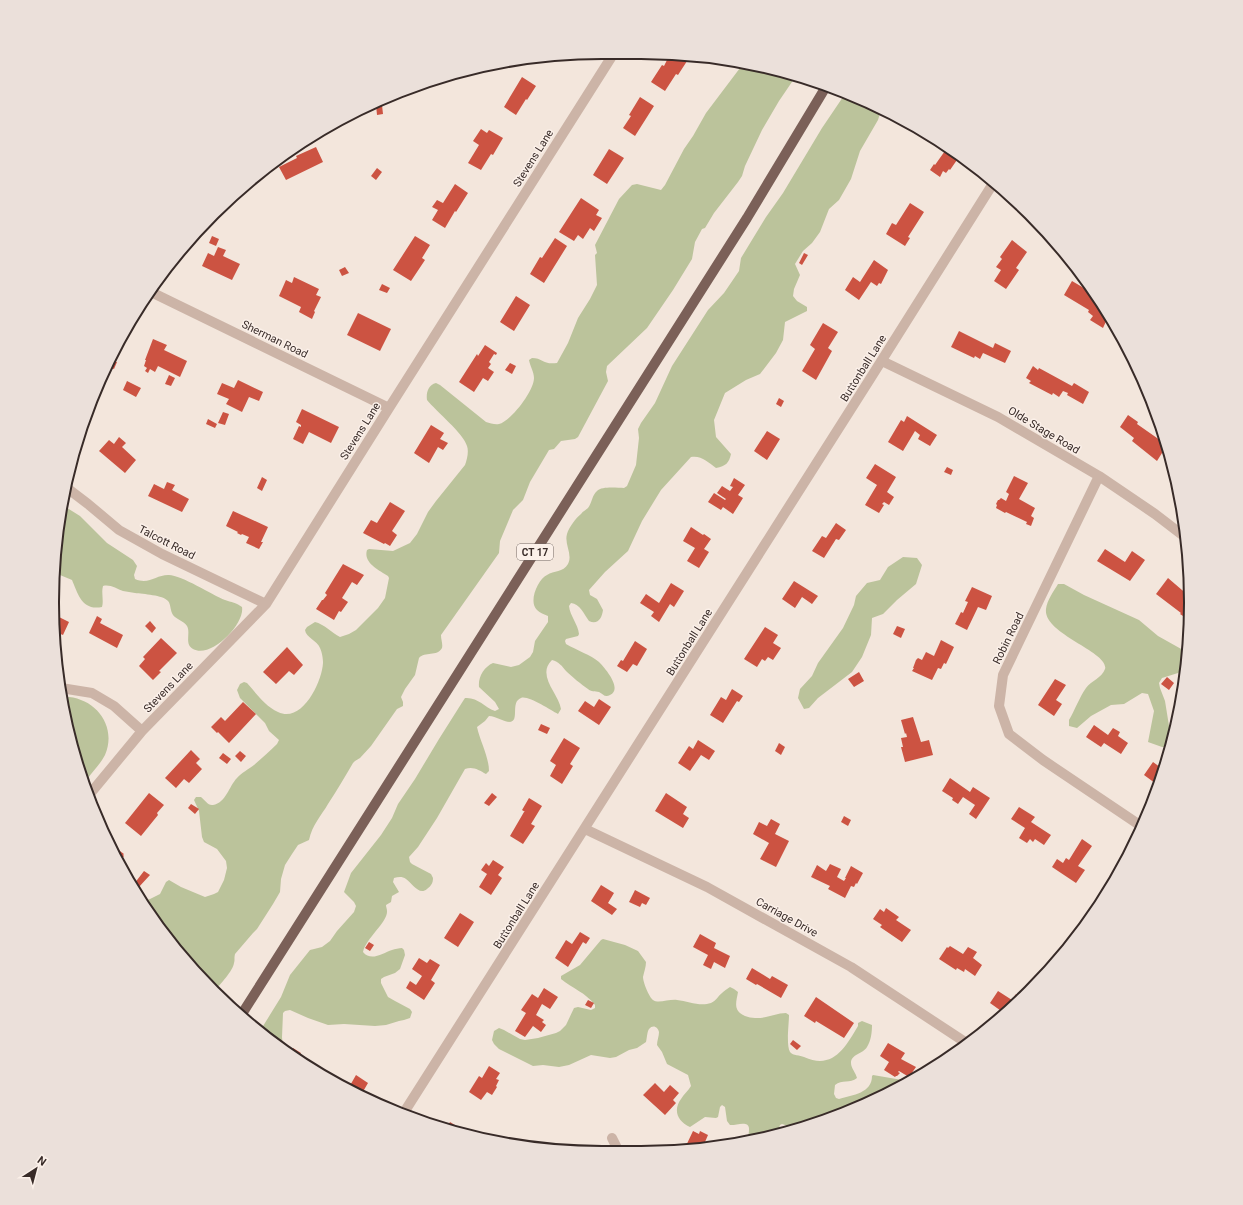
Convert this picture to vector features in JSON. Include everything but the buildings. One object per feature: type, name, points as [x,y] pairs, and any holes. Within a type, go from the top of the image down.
[{"type":"main road","name":"CT 17","points":[[243,1011],[743,224],[823,91]]},
{"type":"street","name":"Stevens Lane","points":[[93,791],[142,731],[266,604],[388,408],[610,59]]},
{"type":"street","name":"Buttonball Lane","points":[[407,1109],[991,187]]},
{"type":"street","name":"Sherman Road","points":[[156,294],[388,408]]},
{"type":"street","name":"Olde Stage Road","points":[[882,361],[998,417],[1099,476],[1155,514],[1179,532]]},
{"type":"street","name":"Robin Road","points":[[1099,476],[1004,675],[999,706],[1009,734],[1043,760],[1137,823]]},
{"type":"street","name":"Talcott Road","points":[[70,491],[119,530],[162,554],[266,604]]},
{"type":"street","points":[[66,689],[92,693],[114,706],[142,731]]},
{"type":"street","name":"Carriage Drive","points":[[585,829],[707,887],[851,967],[962,1040]]},
{"type":"street","points":[[612,1138],[616,1146]]},
{"type":"green space","points":[[740,68],[792,81],[762,130],[745,166],[742,176],[714,213],[705,228],[702,229],[695,242],[692,259],[673,290],[647,328],[607,366],[606,372],[608,381],[578,437],[575,439],[561,441],[554,449],[549,450],[530,482],[523,500],[513,510],[500,541],[499,553],[441,635],[442,648],[440,651],[424,655],[419,658],[415,675],[401,697],[403,706],[397,709],[371,746],[353,763],[314,825],[309,840],[298,845],[292,854],[285,865],[281,879],[280,892],[257,929],[235,954],[231,970],[218,987],[171,933],[148,900],[160,894],[166,882],[169,880],[181,887],[205,897],[218,892],[224,880],[227,868],[226,861],[217,849],[204,842],[199,811],[194,800],[196,797],[201,797],[208,804],[217,804],[227,794],[234,781],[254,765],[277,744],[279,740],[269,731],[265,723],[240,698],[237,690],[240,684],[244,682],[247,683],[261,699],[278,712],[287,714],[295,712],[303,707],[315,690],[322,671],[323,661],[319,645],[306,633],[305,630],[307,627],[315,622],[340,637],[356,630],[378,608],[385,598],[389,578],[376,569],[367,559],[367,550],[393,551],[410,543],[417,534],[428,512],[465,465],[468,450],[465,441],[427,400],[427,392],[429,387],[436,383],[440,385],[486,422],[499,424],[510,417],[521,405],[533,384],[534,376],[529,360],[536,358],[549,363],[557,363],[568,343],[578,318],[597,285],[595,255],[597,253],[595,245],[619,199],[632,185],[637,184],[661,190],[706,113]]},
{"type":"green space","points":[[842,98],[880,114],[860,151],[851,179],[839,200],[829,209],[820,232],[812,243],[803,251],[795,264],[800,275],[794,289],[793,296],[797,301],[807,307],[807,311],[785,322],[783,340],[776,353],[760,374],[746,380],[725,393],[714,420],[716,437],[731,454],[729,460],[725,465],[716,468],[701,458],[691,457],[661,490],[642,521],[628,551],[605,572],[589,590],[590,595],[597,599],[603,610],[602,616],[599,620],[595,622],[589,621],[577,605],[571,603],[569,606],[579,634],[578,636],[566,639],[566,644],[599,662],[612,678],[615,688],[614,692],[607,696],[599,692],[589,690],[566,671],[560,664],[552,660],[546,672],[547,678],[561,709],[558,714],[534,701],[521,698],[516,703],[513,721],[507,722],[489,716],[477,727],[488,760],[489,771],[486,774],[473,768],[465,769],[437,818],[418,847],[409,857],[412,864],[431,874],[433,878],[432,884],[424,891],[421,891],[404,878],[394,878],[393,882],[399,892],[392,896],[391,902],[386,905],[387,911],[384,920],[368,941],[363,952],[366,955],[373,957],[392,950],[402,948],[404,950],[405,955],[400,969],[395,973],[381,979],[381,983],[388,997],[410,1009],[412,1012],[410,1018],[386,1025],[375,1026],[344,1024],[328,1025],[290,1010],[283,1013],[282,1041],[263,1026],[281,997],[290,975],[310,950],[322,947],[330,941],[354,912],[356,906],[354,902],[344,892],[351,873],[381,835],[392,818],[398,804],[465,698],[474,699],[495,711],[499,709],[495,702],[479,687],[482,673],[493,663],[511,667],[519,665],[530,657],[533,652],[535,641],[548,622],[548,616],[538,611],[534,606],[535,591],[540,581],[544,577],[550,573],[564,569],[568,564],[570,556],[566,538],[569,528],[588,508],[594,495],[599,489],[624,488],[627,486],[636,465],[639,438],[638,429],[655,403],[672,366],[708,310],[724,293],[739,271],[741,258],[766,217],[783,193],[822,128]]},
{"type":"green space","points":[[67,508],[80,516],[107,543],[133,560],[137,566],[134,575],[135,579],[144,581],[164,575],[180,578],[242,607],[241,614],[233,630],[225,638],[217,645],[200,651],[190,647],[187,626],[173,615],[169,602],[162,597],[124,591],[111,586],[103,586],[102,607],[95,608],[85,604],[79,596],[72,580],[60,575]]},
{"type":"green space","points":[[903,557],[917,558],[922,565],[916,584],[883,614],[872,618],[871,635],[862,657],[852,672],[818,698],[809,708],[804,709],[798,698],[800,689],[812,676],[818,663],[843,628],[854,605],[856,596],[867,583],[880,580],[888,567]]},
{"type":"green space","points":[[1058,584],[1064,584],[1084,595],[1139,620],[1158,636],[1182,649],[1179,672],[1162,678],[1159,683],[1165,701],[1169,727],[1164,747],[1148,742],[1154,711],[1148,694],[1142,693],[1124,704],[1111,705],[1091,716],[1077,728],[1069,726],[1069,720],[1084,692],[1088,686],[1104,672],[1105,669],[1104,663],[1097,656],[1055,627],[1048,618],[1046,609]]},
{"type":"green space","points":[[67,697],[79,699],[88,703],[96,709],[106,725],[108,745],[105,755],[88,778],[69,709]]},
{"type":"green space","points":[[603,939],[625,945],[638,951],[646,962],[643,977],[645,986],[650,996],[655,1001],[677,1000],[707,1004],[714,1001],[730,987],[738,992],[736,1006],[739,1012],[745,1016],[759,1018],[786,1013],[789,1015],[789,1049],[791,1053],[795,1055],[814,1060],[823,1061],[830,1059],[843,1049],[858,1026],[858,1023],[862,1021],[872,1025],[871,1036],[867,1047],[853,1058],[851,1063],[857,1078],[852,1081],[840,1082],[835,1085],[834,1094],[836,1098],[839,1099],[850,1096],[865,1090],[869,1086],[873,1075],[900,1080],[848,1105],[815,1117],[786,1125],[782,1124],[779,1127],[748,1136],[749,1127],[747,1125],[730,1125],[727,1121],[725,1107],[722,1105],[720,1107],[718,1117],[716,1118],[705,1117],[690,1127],[682,1122],[678,1115],[677,1107],[682,1097],[691,1086],[688,1075],[667,1064],[657,1045],[659,1032],[655,1027],[649,1029],[646,1042],[637,1048],[629,1050],[616,1057],[610,1058],[591,1055],[569,1065],[559,1067],[543,1065],[533,1066],[499,1049],[492,1040],[494,1031],[499,1028],[520,1039],[525,1040],[538,1038],[560,1031],[566,1025],[574,1008],[578,1007],[591,1010],[595,1008],[595,1005],[591,1001],[561,979],[561,976],[580,965]]}]
